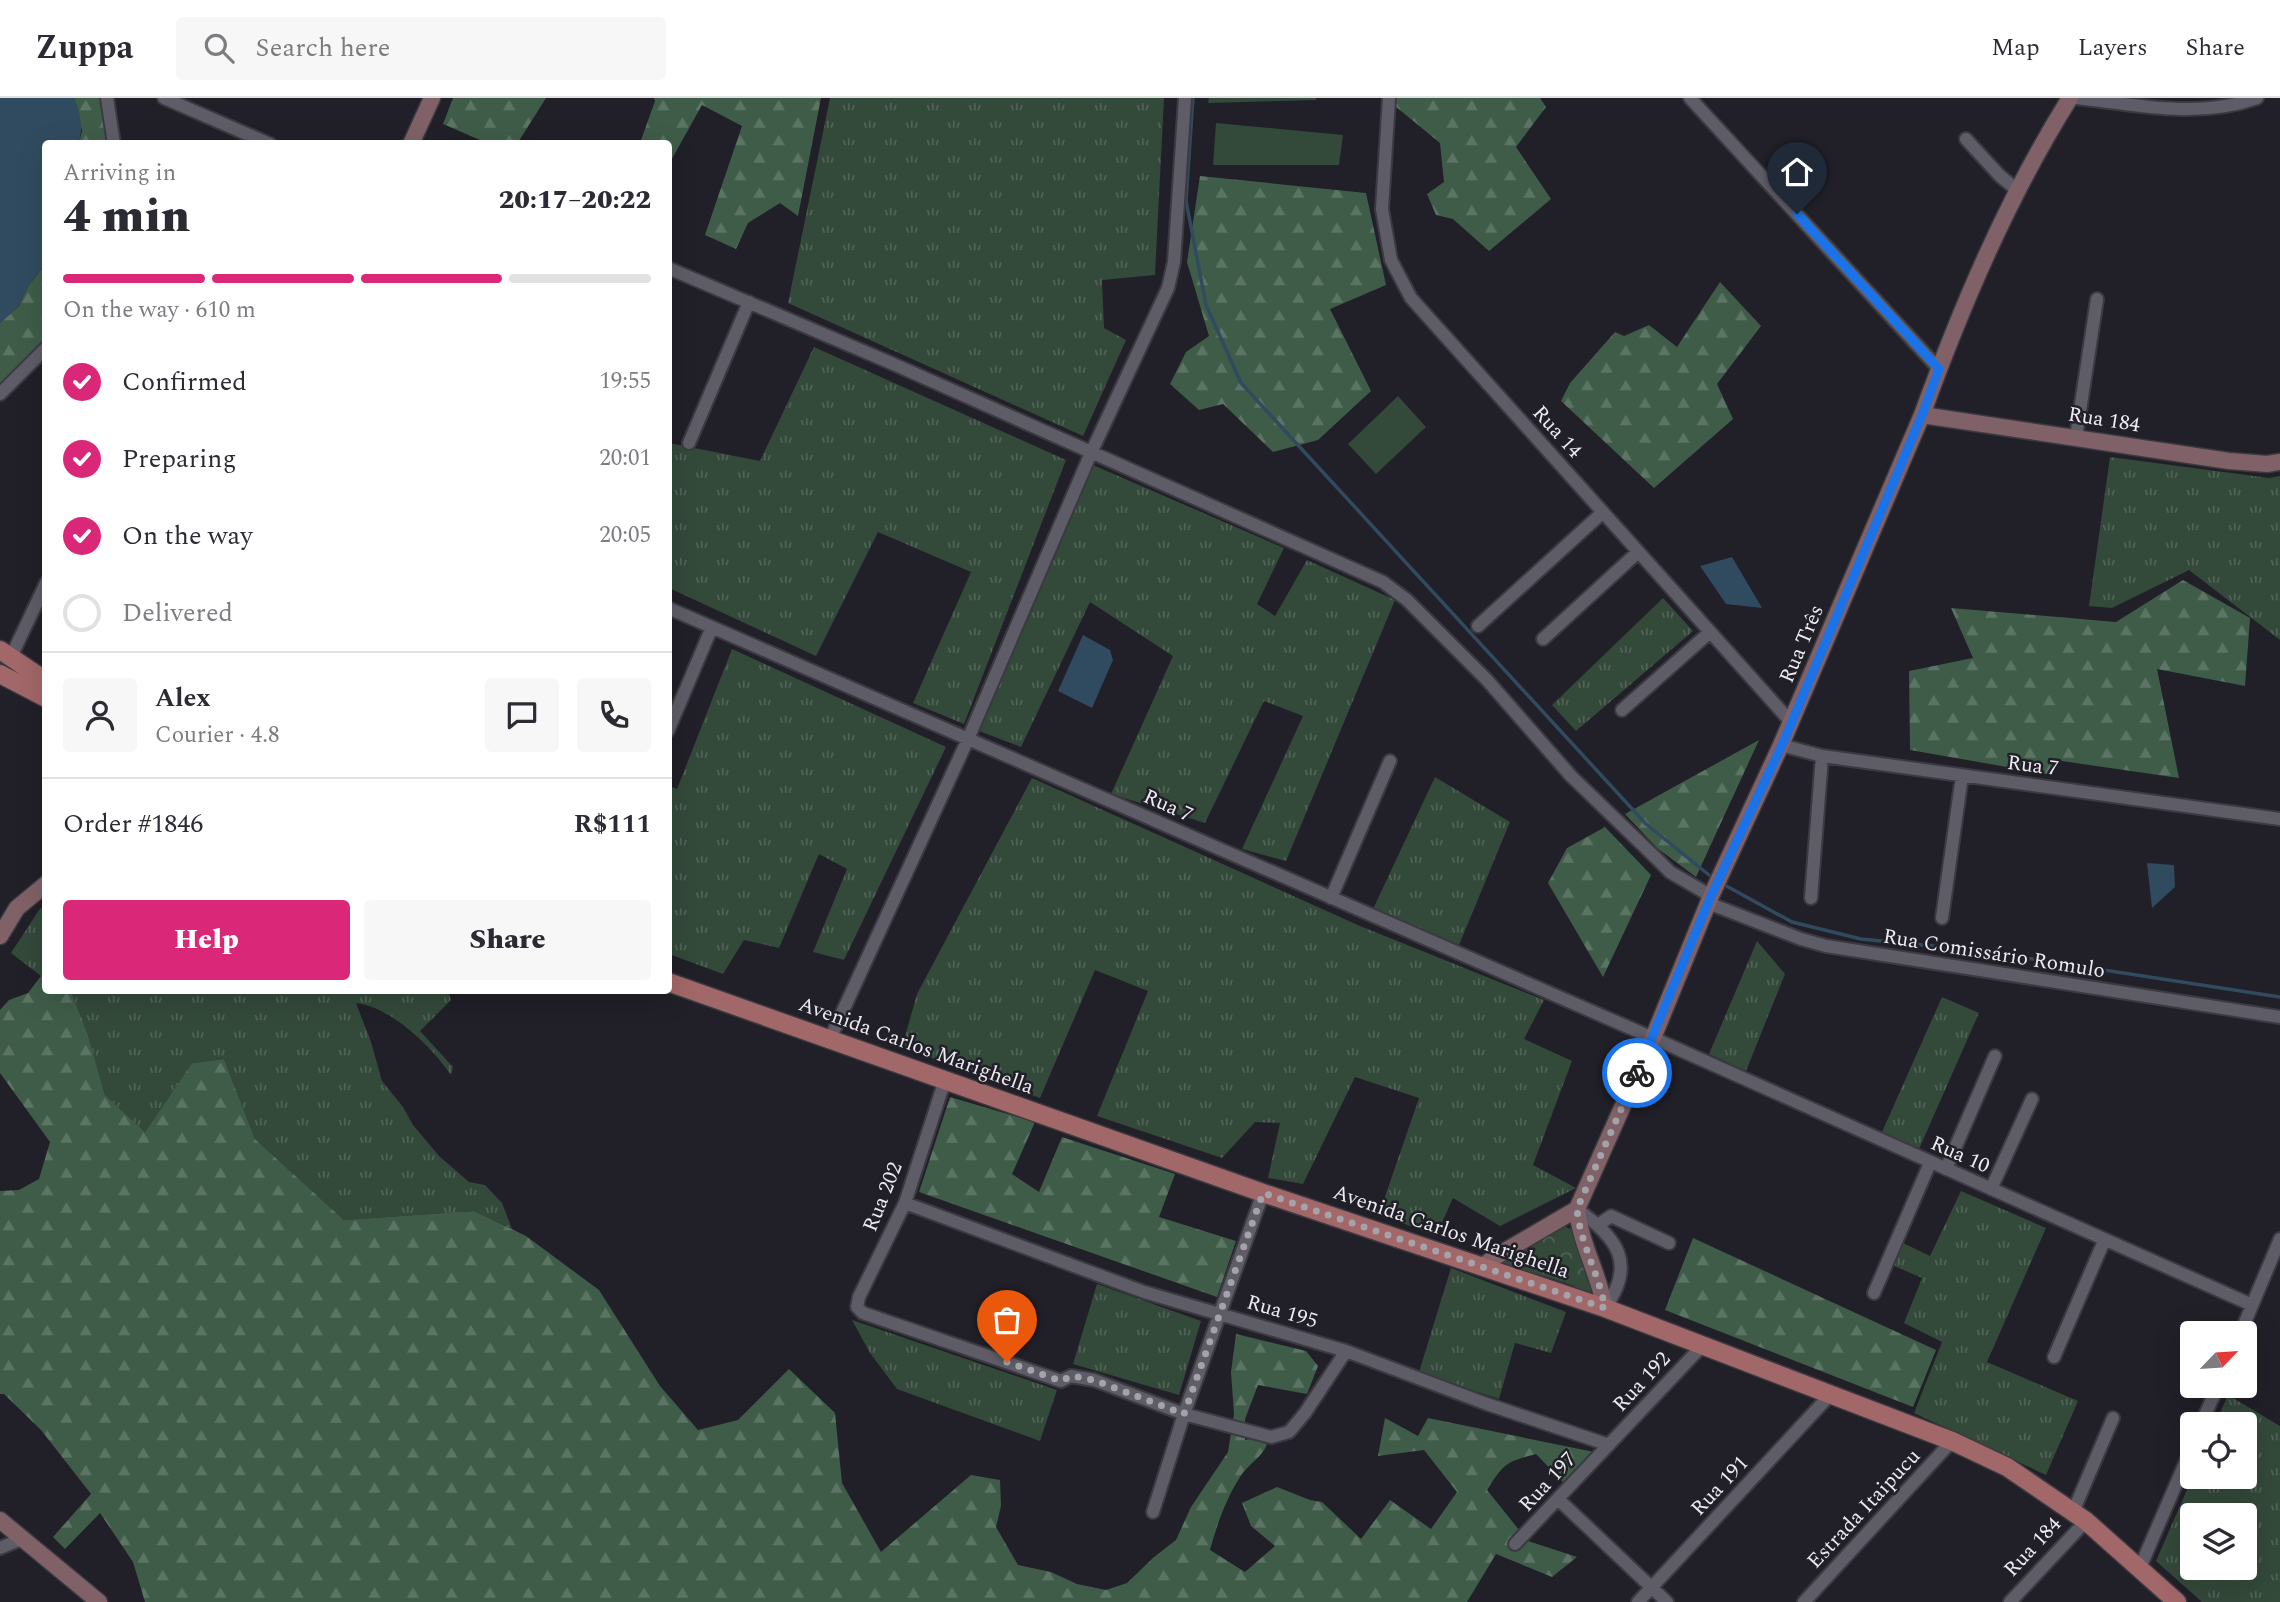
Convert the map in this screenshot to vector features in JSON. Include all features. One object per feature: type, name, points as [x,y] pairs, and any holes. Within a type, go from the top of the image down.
[{"type":"main road","points":[[413,140],[432,98]]},
{"type":"main road","name":"Rua Três","points":[[1577,1209],[1653,1038],[1709,900],[1782,745],[2016,189],[2070,98]]},
{"type":"main road","name":"Rua 184","points":[[1922,415],[2229,461],[2267,464],[2280,462]]},
{"type":"main road","points":[[6,653],[42,678]]},
{"type":"main road","points":[[0,674],[42,696]]},
{"type":"main road","points":[[0,936],[17,908],[42,887]]},
{"type":"main road","name":"Avenida Carlos Marighella","points":[[672,983],[1263,1193],[1605,1308],[1952,1441],[2007,1467],[2080,1516],[2172,1600]]},
{"type":"main road","points":[[1483,1266],[1577,1209],[1578,1224],[1602,1290],[1605,1308]]},
{"type":"main road","points":[[0,1520],[99,1602]]},
{"type":"street","points":[[107,98],[113,140]]},
{"type":"street","points":[[164,98],[261,140]]},
{"type":"street","points":[[830,1039],[968,739],[1091,453],[1168,288],[1172,276],[1185,98]]},
{"type":"street","name":"Rua 14","points":[[1389,98],[1382,209],[1391,260],[1411,298],[1791,722]]},
{"type":"street","points":[[1690,98],[1939,369]]},
{"type":"street","points":[[2077,98],[2186,110],[2221,107],[2257,98]]},
{"type":"street","points":[[1966,139],[2000,176],[2016,189]]},
{"type":"street","name":"Rua Comissário Romulo","points":[[672,270],[1383,582],[1407,600],[1487,680],[1571,776],[1670,872],[1709,900],[1801,939],[1826,946],[2280,1017]]},
{"type":"street","points":[[2076,437],[2097,299]]},
{"type":"street","points":[[689,443],[749,302]]},
{"type":"street","points":[[0,394],[42,352]]},
{"type":"street","points":[[1478,626],[1603,512]]},
{"type":"street","points":[[1543,639],[1638,552]]},
{"type":"street","points":[[6,653],[42,590]]},
{"type":"street","name":"Rua 7","points":[[672,610],[1653,1038]]},
{"type":"street","points":[[672,722],[712,627]]},
{"type":"street","points":[[1622,709],[1710,632]]},
{"type":"street","name":"Rua 7","points":[[1782,745],[1822,756],[2280,818]]},
{"type":"street","points":[[1811,898],[1822,756]]},
{"type":"street","points":[[1331,898],[1390,761]]},
{"type":"street","points":[[1942,918],[1962,776]]},
{"type":"street","name":"Rua 10","points":[[1653,1038],[2252,1306]]},
{"type":"street","points":[[1946,1169],[1995,1056]]},
{"type":"street","name":"Rua 202","points":[[945,1080],[905,1203],[859,1297],[858,1307],[863,1314],[1061,1381],[1072,1376],[1094,1380],[1184,1414]]},
{"type":"street","points":[[1990,1189],[2032,1099]]},
{"type":"street","points":[[1874,1293],[1930,1163]]},
{"type":"street","points":[[1153,1512],[1184,1414],[1263,1193]]},
{"type":"street","name":"Rua 195","points":[[905,1203],[1144,1292],[1346,1351],[1487,1404],[1609,1445]]},
{"type":"street","points":[[1577,1209],[1612,1240],[1620,1264],[1618,1287],[1605,1308]]},
{"type":"street","points":[[1598,1225],[1611,1216],[1670,1243]]},
{"type":"street","points":[[2246,1321],[2280,1239]]},
{"type":"street","points":[[2054,1357],[2104,1241]]},
{"type":"street","name":"Rua 192","points":[[1609,1445],[1703,1345]]},
{"type":"street","points":[[1184,1414],[1253,1434],[1282,1436],[1289,1432],[1305,1413],[1346,1351]]},
{"type":"street","name":"Rua 191","points":[[1638,1602],[1830,1395]]},
{"type":"street","points":[[2080,1516],[2113,1418]]},
{"type":"street","name":"Estrada Itaipucu","points":[[1804,1602],[1952,1441]]},
{"type":"street","name":"Rua 197","points":[[1516,1544],[1609,1445]]},
{"type":"street","points":[[2139,1570],[2180,1475]]},
{"type":"street","points":[[1558,1499],[1667,1602]]},
{"type":"street","name":"Rua 184","points":[[2010,1602],[2080,1516]]},
{"type":"street","points":[[0,1548],[24,1538]]},
{"type":"green space","points":[[74,98],[107,98],[113,140],[80,140],[82,131]]},
{"type":"green space","points":[[453,98],[546,98],[520,140],[480,140],[443,124]]},
{"type":"green space","points":[[654,98],[821,98],[798,216],[780,203],[748,223],[736,249],[705,235],[742,126],[702,105],[672,159],[672,140],[641,140]]},
{"type":"green space","points":[[830,98],[1164,98],[1155,275],[1102,280],[1104,328],[1126,340],[1083,436],[788,303]]},
{"type":"green space","points":[[1209,98],[1316,98],[1316,100],[1208,103]]},
{"type":"green space","points":[[1396,98],[1540,98],[1546,107],[1516,147],[1551,199],[1489,251],[1453,219],[1436,215],[1427,194],[1444,182],[1440,143],[1395,106]]},
{"type":"green space","points":[[1216,123],[1343,135],[1339,165],[1213,165]]},
{"type":"green space","points":[[1200,176],[1366,193],[1386,285],[1330,309],[1371,391],[1318,440],[1273,452],[1223,404],[1199,410],[1170,384],[1186,352],[1209,336],[1187,262]]},
{"type":"green space","points":[[42,269],[42,343],[0,391],[0,323],[19,306],[28,286]]},
{"type":"green space","points":[[1720,282],[1761,326],[1717,384],[1733,419],[1654,488],[1561,401],[1570,383],[1615,332],[1624,336],[1649,325],[1677,347]]},
{"type":"green space","points":[[814,347],[1066,460],[964,724],[913,703],[971,572],[878,532],[816,656],[672,589],[672,444],[760,461]]},
{"type":"green space","points":[[1398,396],[1426,427],[1376,474],[1348,444]]},
{"type":"green space","points":[[2110,457],[2269,478],[2280,476],[2280,640],[2189,570],[2112,608],[2089,606]]},
{"type":"green space","points":[[1093,465],[1284,548],[1257,604],[1275,616],[1307,560],[1395,600],[1286,861],[1242,849],[1303,716],[1264,701],[1205,823],[1111,794],[1173,656],[1090,602],[1021,747],[979,731]]},
{"type":"green space","points":[[2183,580],[2250,618],[2245,686],[2157,669],[2179,778],[2055,760],[2053,775],[1910,750],[1909,671],[1973,658],[1951,608],[2116,622]]},
{"type":"green space","points":[[1663,598],[1693,631],[1576,731],[1552,705]]},
{"type":"green space","points":[[732,649],[946,747],[844,960],[813,952],[847,869],[819,854],[779,948],[744,940],[723,974],[672,955],[672,787],[677,789]]},
{"type":"green space","points":[[1759,740],[1696,877],[1657,848],[1625,814]]},
{"type":"green space","points":[[1435,777],[1510,822],[1459,945],[1373,909]]},
{"type":"green space","points":[[1032,778],[1360,926],[1544,1000],[1524,1039],[1572,1061],[1533,1165],[1576,1188],[1500,1226],[1453,1198],[1436,1236],[1379,1214],[1419,1098],[1355,1077],[1303,1184],[1268,1178],[1280,1123],[1255,1122],[1222,1158],[1097,1116],[1148,991],[1095,970],[1040,1098],[902,1047],[917,994]]},
{"type":"green space","points":[[1605,827],[1651,875],[1603,977],[1548,883],[1567,848]]},
{"type":"green space","points":[[42,908],[42,976],[11,953]]},
{"type":"green space","points":[[1757,941],[1785,974],[1746,1071],[1709,1054]]},
{"type":"green space","points":[[42,976],[42,994],[72,994],[88,1035],[105,1095],[145,1132],[192,1063],[224,1059],[255,1139],[344,1220],[474,1211],[526,1236],[599,1290],[660,1386],[698,1430],[738,1420],[789,1369],[835,1413],[842,1483],[881,1552],[971,1475],[1000,1480],[1001,1506],[996,1527],[1018,1565],[1051,1572],[1077,1584],[1106,1590],[1127,1583],[1176,1540],[1191,1507],[1228,1452],[1234,1414],[1231,1372],[1236,1334],[1306,1351],[1318,1366],[1307,1394],[1258,1385],[1245,1419],[1245,1440],[1269,1436],[1267,1443],[1235,1485],[1222,1512],[1210,1550],[1245,1572],[1275,1546],[1251,1526],[1242,1503],[1277,1487],[1322,1502],[1361,1539],[1390,1500],[1431,1529],[1457,1492],[1424,1450],[1378,1456],[1385,1418],[1418,1436],[1428,1418],[1599,1453],[1561,1487],[1563,1482],[1536,1454],[1507,1465],[1487,1490],[1528,1541],[1577,1557],[1552,1577],[1496,1554],[1467,1602],[145,1602],[133,1562],[100,1513],[65,1549],[53,1537],[91,1494],[41,1430],[4,1394],[0,1394],[0,1191],[19,1190],[39,1179],[50,1142],[0,1073],[0,1010],[9,1000],[28,993]]},
{"type":"green space","points":[[72,994],[449,994],[451,1000],[420,1031],[453,1067],[451,1075],[433,1052],[396,1020],[369,1006],[356,1003],[382,1081],[439,1156],[469,1182],[485,1185],[502,1203],[512,1229],[474,1211],[344,1220],[255,1139],[224,1059],[192,1063],[145,1132],[105,1095],[88,1035]]},
{"type":"green space","points":[[1942,997],[1979,1013],[1919,1149],[1882,1132]]},
{"type":"green space","points":[[950,1097],[1035,1122],[1012,1174],[1039,1192],[1062,1137],[1175,1174],[1159,1217],[1236,1241],[1217,1297],[919,1192]]},
{"type":"green space","points":[[1961,1191],[2046,1228],[1987,1362],[2078,1401],[2046,1475],[1914,1413],[1942,1342],[1904,1323],[1922,1278],[1892,1265],[1901,1242],[1930,1256]]},
{"type":"green space","points":[[1563,1226],[1574,1230],[1594,1288],[1590,1293],[1583,1294],[1574,1286],[1544,1276],[1532,1277],[1500,1267],[1501,1261]]},
{"type":"green space","points":[[1693,1238],[1936,1350],[1913,1407],[1665,1310]]},
{"type":"green space","points":[[1451,1268],[1566,1312],[1551,1353],[1515,1343],[1499,1399],[1419,1372]]},
{"type":"green space","points":[[1097,1284],[1201,1321],[1179,1395],[1073,1364]]},
{"type":"green space","points":[[852,1320],[1057,1390],[1040,1441],[897,1389],[870,1353]]},
{"type":"green space","points":[[2227,1398],[2233,1398],[2257,1412],[2220,1412]]},
{"type":"green space","points":[[2257,1412],[2280,1426],[2280,1602],[2202,1602],[2156,1561],[2180,1506],[2180,1580],[2257,1580],[2257,1503],[2181,1503],[2187,1489],[2257,1489]]},
{"type":"water","points":[[0,98],[74,98],[80,115],[79,140],[42,140],[42,269],[28,286],[19,306],[0,323]]},
{"type":"water","points":[[1732,557],[1762,608],[1726,604],[1700,566]]},
{"type":"water","points":[[1083,635],[1110,650],[1113,660],[1092,708],[1058,691]]},
{"type":"water","points":[[2147,863],[2174,865],[2175,887],[2152,908]]},
{"type":"waterway","points":[[1193,98],[1186,201],[1206,305],[1241,383],[1646,824],[1714,879]]},
{"type":"waterway","points":[[1721,883],[1792,922],[1861,939],[1974,950],[2280,997]]},
{"type":"way so far","points":[[1007,1362],[1061,1381],[1072,1376],[1094,1380],[1184,1414],[1263,1193],[1605,1308],[1602,1290],[1578,1224],[1577,1209],[1637,1073]]},
{"type":"route","points":[[1637,1073],[1711,896],[1782,745],[1939,369],[1797,214]]}]
